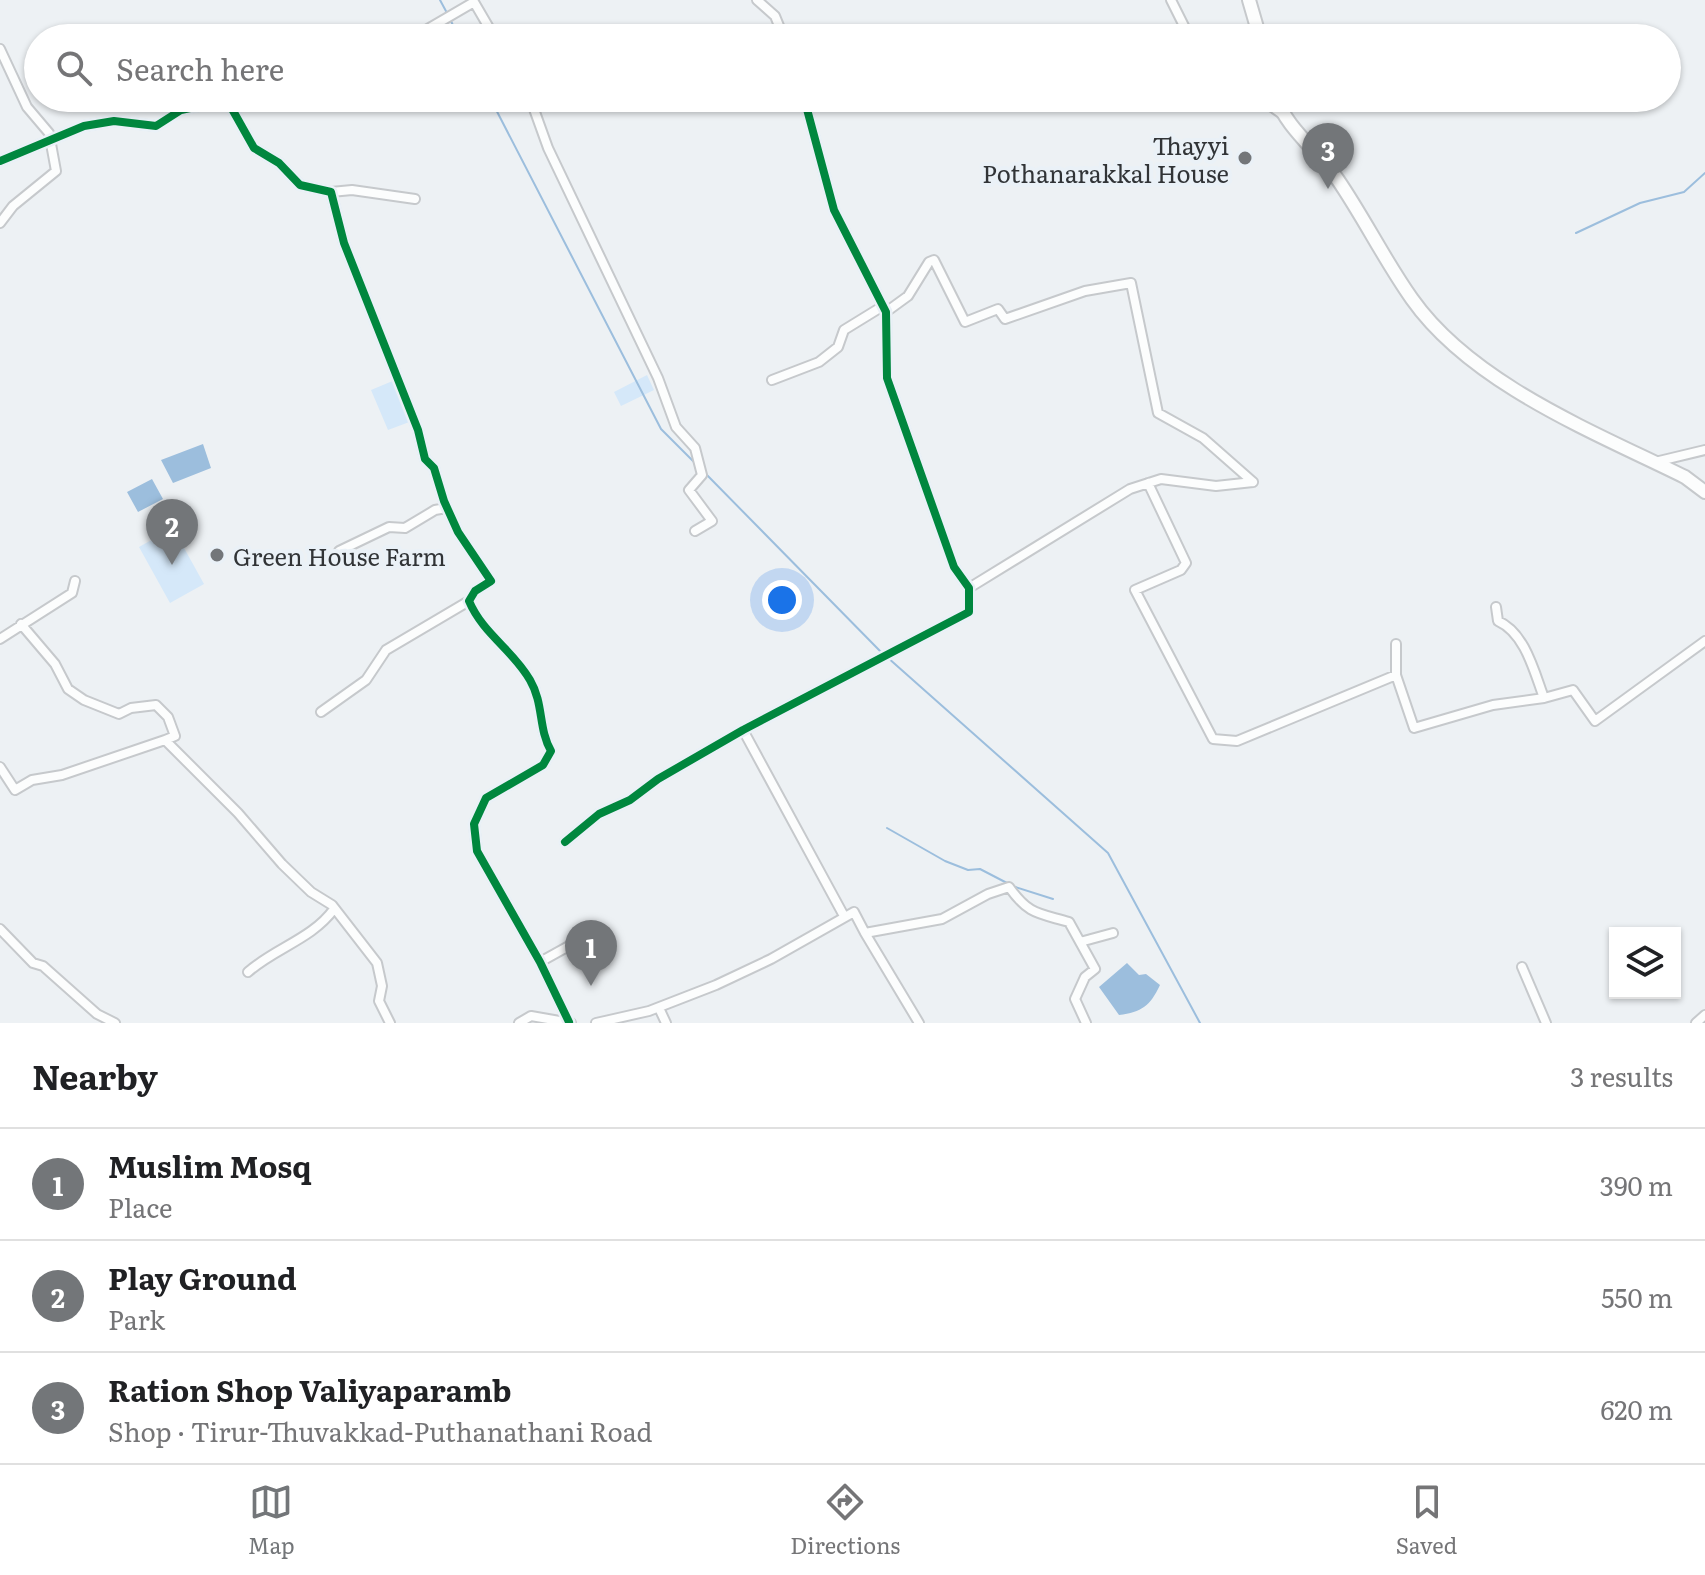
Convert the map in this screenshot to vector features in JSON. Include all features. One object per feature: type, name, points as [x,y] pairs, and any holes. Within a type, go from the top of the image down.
[{"type":"main road","points":[[1249,0],[1256,24]]},
{"type":"main road","points":[[1282,112],[1330,168],[1413,300],[1469,356],[1549,410],[1654,462],[1705,492]]},
{"type":"street","points":[[757,0],[775,16],[778,24]]},
{"type":"street","points":[[1171,0],[1183,24]]},
{"type":"street","points":[[436,24],[474,2],[487,24]]},
{"type":"street","points":[[0,49],[24,101]]},
{"type":"street","points":[[0,223],[13,206],[56,171],[51,139],[42,121],[32,112]]},
{"type":"street","points":[[0,161],[84,126],[114,121],[156,126],[178,112]]},
{"type":"street","points":[[236,112],[254,148],[279,163],[300,185],[331,192],[352,190],[415,199]]},
{"type":"street","points":[[535,112],[548,148],[658,378],[676,427],[695,448],[702,475],[689,490],[712,521],[695,531]]},
{"type":"street","points":[[565,842],[599,814],[630,800],[658,779],[743,730],[969,612],[969,588],[954,567],[887,378],[885,309],[834,210],[808,112]]},
{"type":"street","points":[[1279,112],[1283,115]]},
{"type":"street","points":[[321,712],[366,680],[386,650],[469,601],[475,591],[491,581],[458,532],[446,508],[434,468],[425,459],[398,377],[370,315],[359,275],[344,243],[331,192]]},
{"type":"street","points":[[772,380],[819,362],[838,347],[844,330],[908,296],[929,262],[934,260],[965,322],[998,309],[1005,319],[1085,291],[1131,283],[1158,413],[1203,438],[1253,482],[1216,486],[1161,479],[1130,489],[969,588]]},
{"type":"street","points":[[1654,462],[1705,450]]},
{"type":"street","points":[[1148,483],[1186,563],[1181,570],[1135,590],[1213,739],[1237,741],[1396,675]]},
{"type":"street","points":[[339,551],[389,527],[405,528],[435,510],[446,508]]},
{"type":"street","points":[[0,639],[72,593],[75,581]]},
{"type":"street","points":[[469,601],[479,623],[530,680],[543,709],[542,735],[551,751],[543,765],[486,798],[474,824],[477,851],[540,962],[570,1023]]},
{"type":"street","points":[[1496,607],[1498,621],[1509,626],[1529,658],[1544,698]]},
{"type":"street","points":[[0,767],[15,790],[32,780],[62,775],[175,736],[168,717],[156,705],[131,708],[119,714],[84,700],[68,689],[55,664],[21,624]]},
{"type":"street","points":[[1396,644],[1396,675],[1414,728],[1493,705],[1544,698],[1573,690],[1595,721],[1705,641]]},
{"type":"street","points":[[743,730],[844,916]]},
{"type":"street","points":[[165,740],[218,792],[282,864],[334,909],[377,963],[382,986],[379,1001],[390,1023]]},
{"type":"street","points":[[865,933],[942,919],[988,894],[1009,887],[1021,904],[1037,916],[1069,922],[1095,969],[1085,977],[1075,999],[1086,1023]]},
{"type":"street","points":[[248,972],[259,962],[306,938],[334,909]]},
{"type":"street","points":[[596,1023],[659,1008],[771,959],[854,912],[919,1023]]},
{"type":"street","points":[[0,929],[33,963],[65,983],[97,1014],[115,1023]]},
{"type":"street","points":[[1080,942],[1113,933]]},
{"type":"street","points":[[540,962],[576,942]]},
{"type":"street","points":[[1522,967],[1546,1023]]},
{"type":"street","points":[[659,1008],[666,1023]]},
{"type":"street","points":[[1696,1023],[1705,1015]]},
{"type":"street","points":[[519,1023],[531,1016],[570,1023]]},
{"type":"shaded area","points":[[647,375],[654,390],[621,406],[614,392]]},
{"type":"shaded area","points":[[395,380],[412,421],[388,430],[371,390]]},
{"type":"shaded area","points":[[173,528],[204,584],[170,603],[139,547]]},
{"type":"water","points":[[203,444],[211,468],[173,483],[161,460]]},
{"type":"water","points":[[152,479],[163,499],[138,512],[127,492]]},
{"type":"water","points":[[1127,963],[1139,975],[1146,974],[1160,985],[1144,1007],[1119,1015],[1099,987]]},
{"type":"waterway","points":[[440,0],[447,13]]},
{"type":"waterway","points":[[450,19],[452,24]]},
{"type":"waterway","points":[[497,112],[661,429],[697,465]]},
{"type":"waterway","points":[[1576,233],[1640,203],[1684,192],[1705,173]]},
{"type":"waterway","points":[[704,472],[882,653]]},
{"type":"waterway","points":[[887,657],[1108,853],[1200,1023]]},
{"type":"waterway","points":[[887,828],[945,861],[968,870],[980,869],[1007,883]]},
{"type":"waterway","points":[[1012,886],[1053,899]]},
{"type":"cycle path","points":[[0,161],[84,126],[114,121],[156,126],[178,112]]},
{"type":"cycle path","points":[[234,112],[254,148],[279,163],[300,185],[331,192],[344,243],[418,430],[425,459],[434,468],[458,532],[491,581],[475,591],[469,601],[482,623],[523,669],[534,689],[551,751],[543,765],[486,798],[474,824],[477,851],[540,962],[569,1022]]},
{"type":"cycle path","points":[[565,842],[599,814],[630,800],[658,779],[743,730],[969,612],[969,588],[954,567],[887,378],[886,312],[834,210],[808,112]]},
{"type":"place","name":"Thayyi Pothanarakkal House","points":[[1245,158]]},
{"type":"place","name":"Ration Shop Valiyaparamb","points":[[1328,189]]},
{"type":"place","name":"Green House Farm","points":[[217,555]]},
{"type":"place","name":"Play Ground","points":[[172,565]]},
{"type":"place","name":"Muslim Mosq","points":[[591,986]]}]
